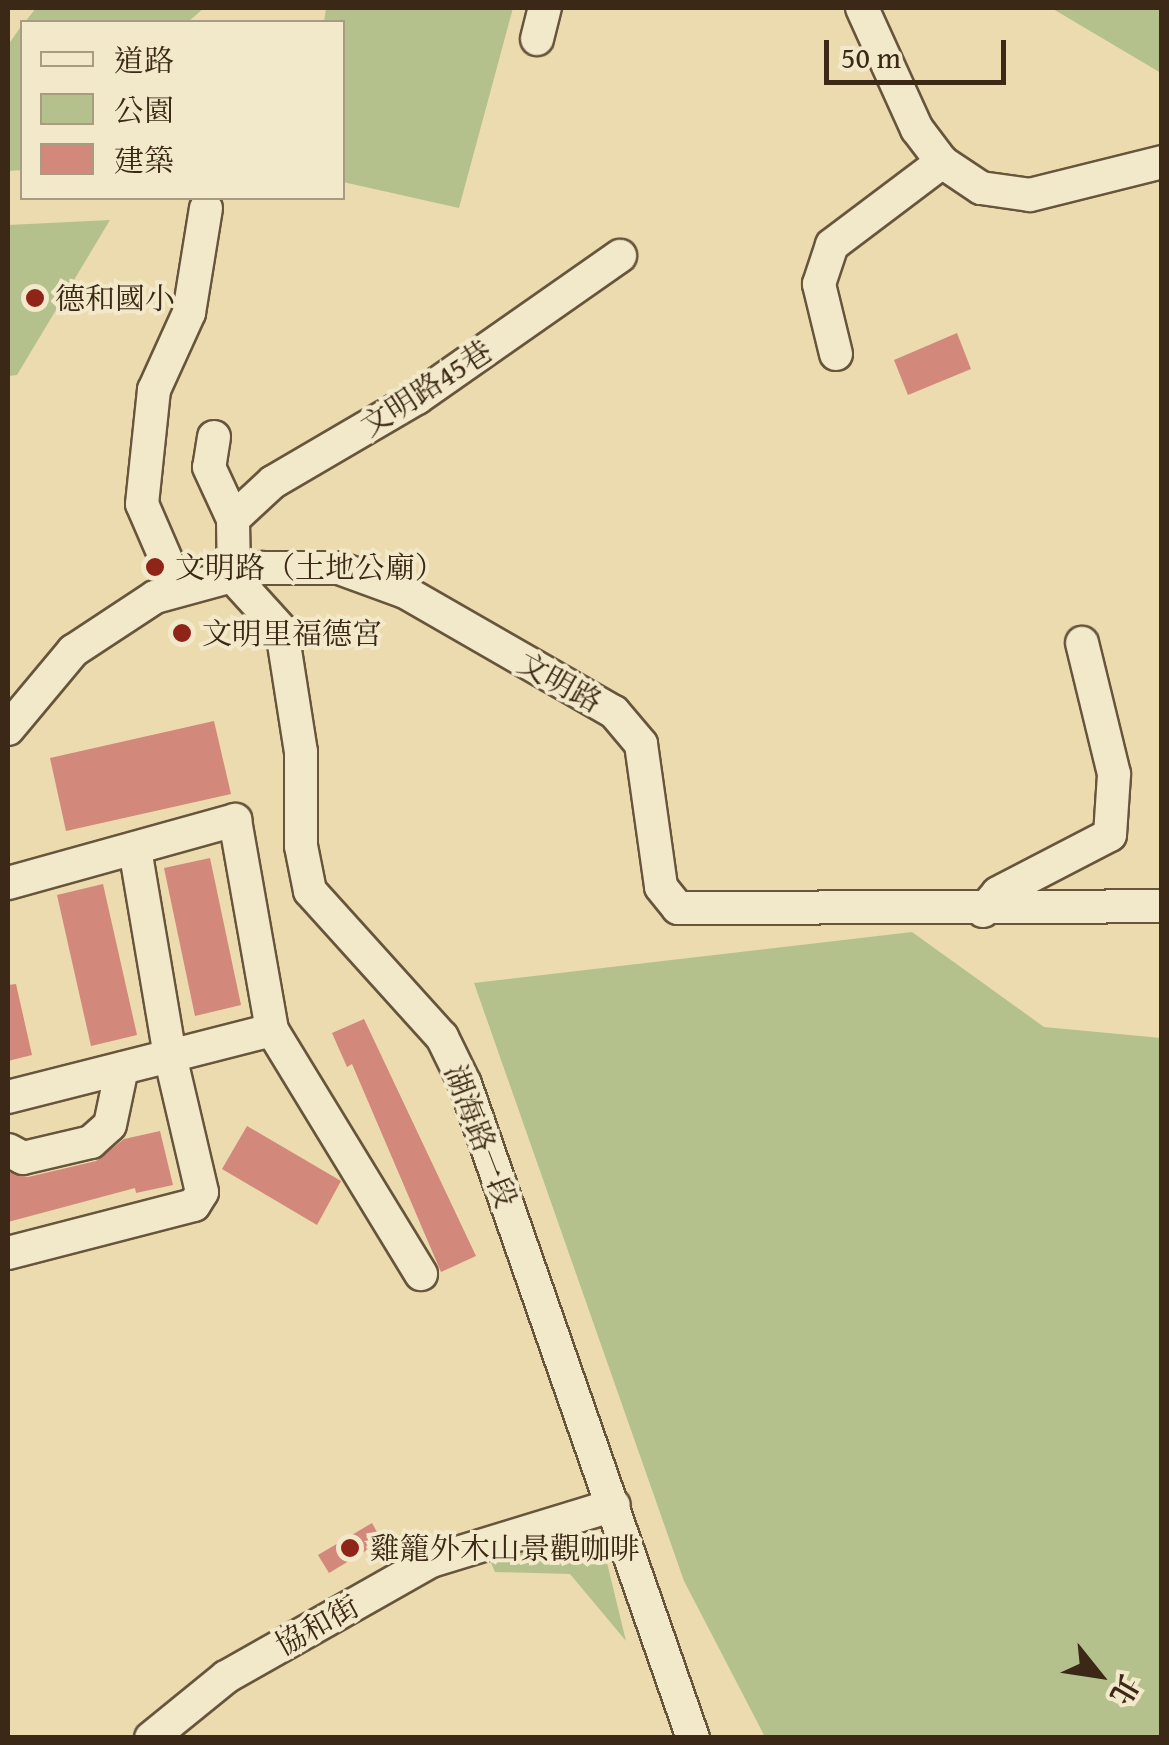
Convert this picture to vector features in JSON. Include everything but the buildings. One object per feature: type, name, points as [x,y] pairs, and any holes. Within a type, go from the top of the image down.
[{"type":"street","points":[[862,8],[917,129],[942,162],[981,188],[1030,195],[1162,162]]},
{"type":"street","points":[[836,354],[819,284],[832,246],[942,162]]},
{"type":"street","points":[[178,587],[142,504],[154,390],[189,314],[206,208]]},
{"type":"street","name":"文明路45巷","points":[[232,518],[274,482],[418,398],[620,256]]},
{"type":"street","points":[[214,438],[210,467],[232,518],[234,578]]},
{"type":"street","name":"文明路","points":[[8,730],[73,651],[178,587],[306,564],[373,578],[614,712],[641,744],[660,887],[678,908],[983,911],[1162,906]]},
{"type":"street","name":"湖海路一段","points":[[234,578],[282,630],[301,752],[301,846],[310,891],[442,1037],[466,1084],[694,1738]]},
{"type":"street","points":[[983,911],[998,893],[1110,835],[1114,774],[1082,643]]},
{"type":"street","points":[[8,883],[234,820],[272,1030],[420,1274]]},
{"type":"street","points":[[8,1253],[194,1205],[202,1192],[170,1056],[135,849]]},
{"type":"street","points":[[8,1097],[272,1030]]},
{"type":"street","points":[[8,1150],[22,1158],[91,1142],[110,1126],[122,1068]]},
{"type":"street","name":"協和街","points":[[150,1738],[226,1677],[431,1561],[614,1505]]},
{"type":"green space","points":[[36,8],[204,8],[190,20],[27,20]]},
{"type":"green space","points":[[326,8],[513,8],[459,208],[345,182],[345,20],[324,20]]},
{"type":"green space","points":[[1161,8],[1161,73],[1053,9]]},
{"type":"green space","points":[[20,28],[20,170],[8,171],[8,45]]},
{"type":"green space","name":"德和國小","points":[[110,220],[17,375],[8,376],[8,225]]},
{"type":"green space","points":[[912,932],[1044,1027],[1161,1038],[1161,1737],[765,1737],[684,1581],[474,983]]},
{"type":"green space","points":[[568,1530],[600,1534],[626,1641],[570,1574],[495,1572],[489,1558]]},
{"type":"place","name":"德和國小","points":[[35,298]]},
{"type":"place","name":"文明路（土地公廟）","points":[[155,567]]},
{"type":"place","name":"文明里福德宮","points":[[182,633]]},
{"type":"place","name":"雞籠外木山景觀咖啡","points":[[350,1548]]}]
